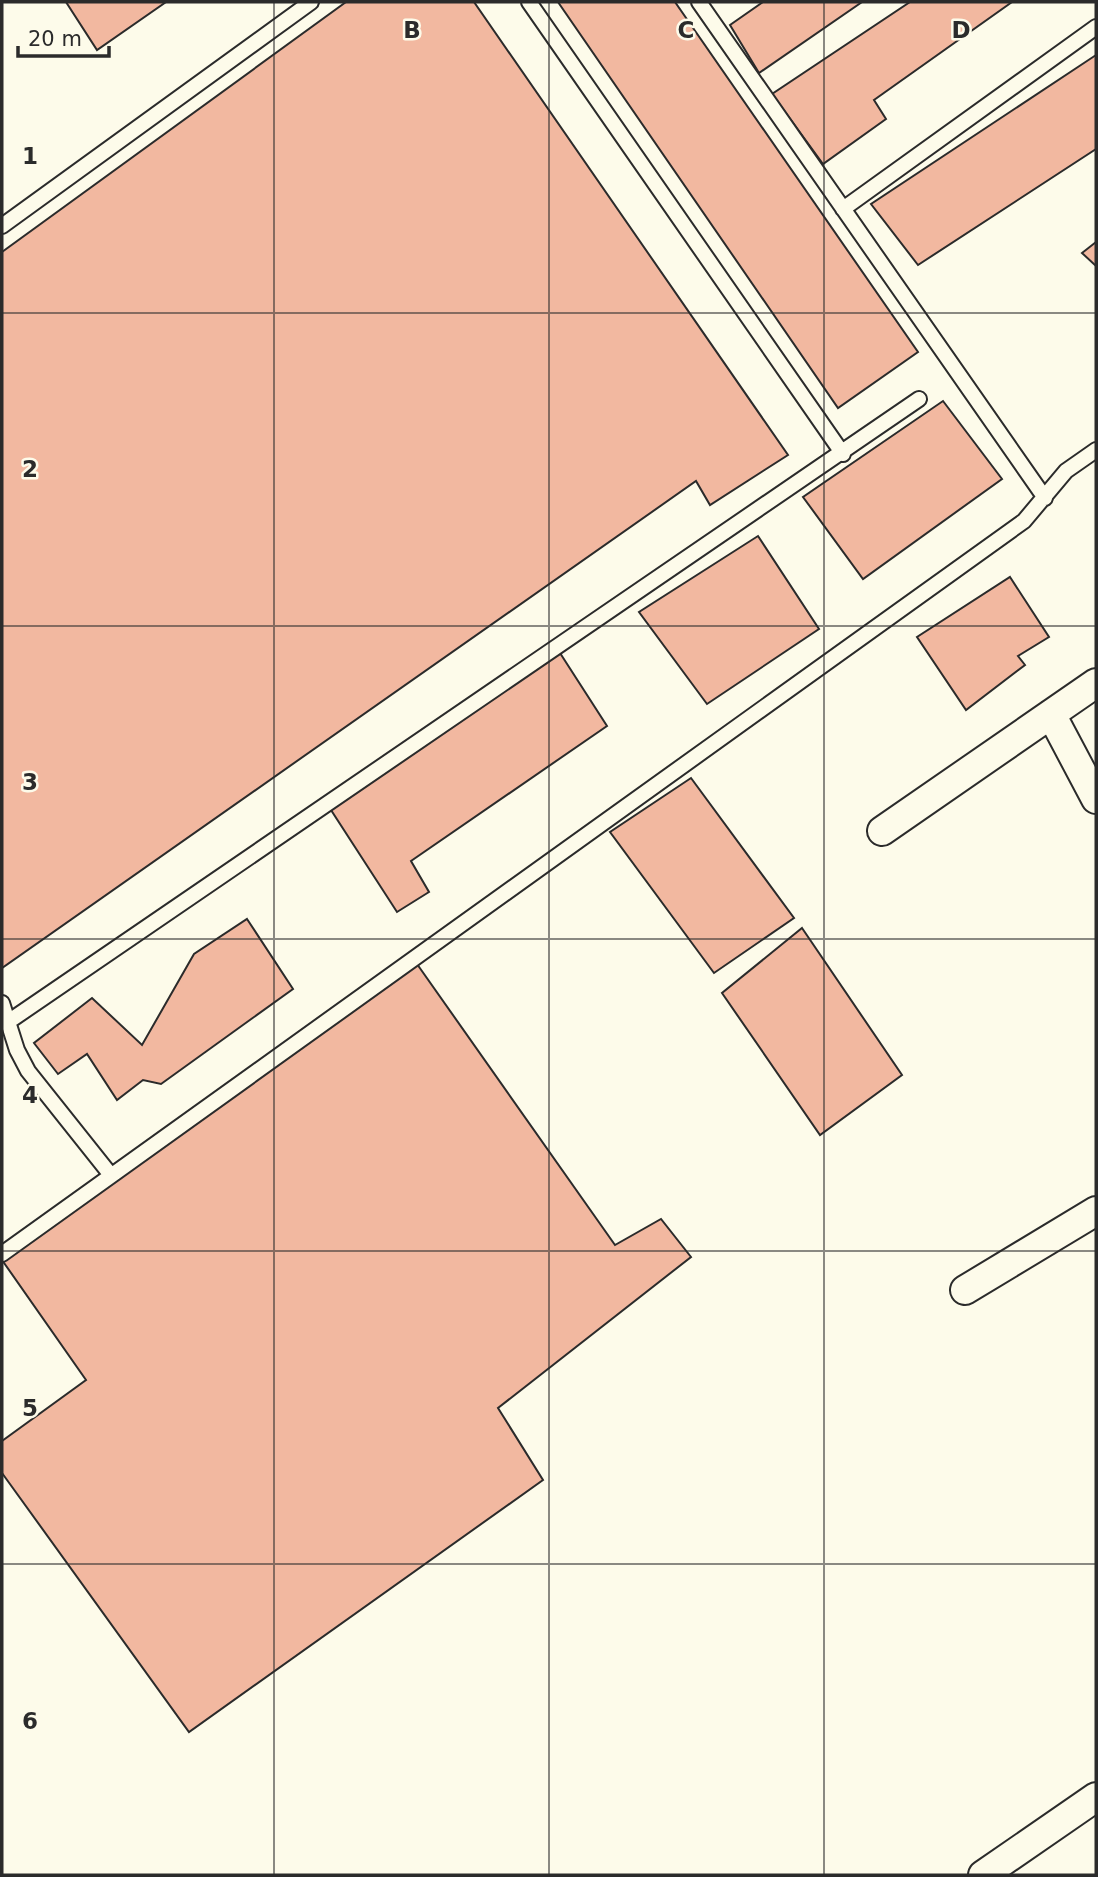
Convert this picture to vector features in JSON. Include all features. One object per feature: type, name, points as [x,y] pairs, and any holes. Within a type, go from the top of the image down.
[{"type":"street","points":[[882,831],[1096,683]]},
{"type":"street","points":[[1051,714],[1096,799]]},
{"type":"street","points":[[965,1290],[1096,1211]]},
{"type":"street","points":[[983,1875],[1096,1797]]},
{"type":"lane","points":[[2,226],[312,2]]},
{"type":"lane","points":[[529,2],[843,454]]},
{"type":"lane","points":[[699,2],[1045,498]]},
{"type":"lane","points":[[843,209],[1096,27]]},
{"type":"lane","points":[[8,1022],[843,454],[919,399]]},
{"type":"lane","points":[[2,1254],[1024,521],[1066,471],[1096,450]]},
{"type":"lane","points":[[2,1003],[28,1071],[110,1174]]},
{"type":"building","points":[[66,2],[166,2],[97,50]]},
{"type":"building","points":[[346,2],[474,2],[788,455],[710,505],[696,481],[2,968],[2,252]]},
{"type":"building","points":[[558,2],[675,2],[918,352],[838,408]]},
{"type":"building","points":[[763,2],[862,2],[759,73],[730,25]]},
{"type":"building","points":[[910,2],[1012,2],[874,100],[886,119],[823,164],[772,94]]},
{"type":"building","points":[[1096,55],[1096,149],[918,265],[871,204]]},
{"type":"building","points":[[1096,242],[1096,266],[1082,253]]},
{"type":"building","points":[[943,401],[1002,479],[863,579],[803,497]]},
{"type":"building","points":[[758,536],[819,629],[707,704],[639,612]]},
{"type":"building","points":[[1010,577],[1049,637],[1018,656],[1025,665],[966,710],[917,637]]},
{"type":"building","points":[[560,653],[607,726],[411,861],[429,892],[397,912],[331,810]]},
{"type":"building","points":[[691,778],[794,918],[714,973],[610,832]]},
{"type":"building","points":[[247,919],[293,989],[161,1084],[143,1080],[117,1100],[87,1054],[58,1074],[34,1043],[92,998],[142,1045],[194,954]]},
{"type":"building","points":[[802,928],[902,1075],[820,1135],[722,993]]},
{"type":"building","points":[[417,964],[615,1245],[661,1219],[691,1257],[498,1408],[543,1480],[189,1732],[2,1473],[2,1441],[86,1380],[2,1260]]}]
